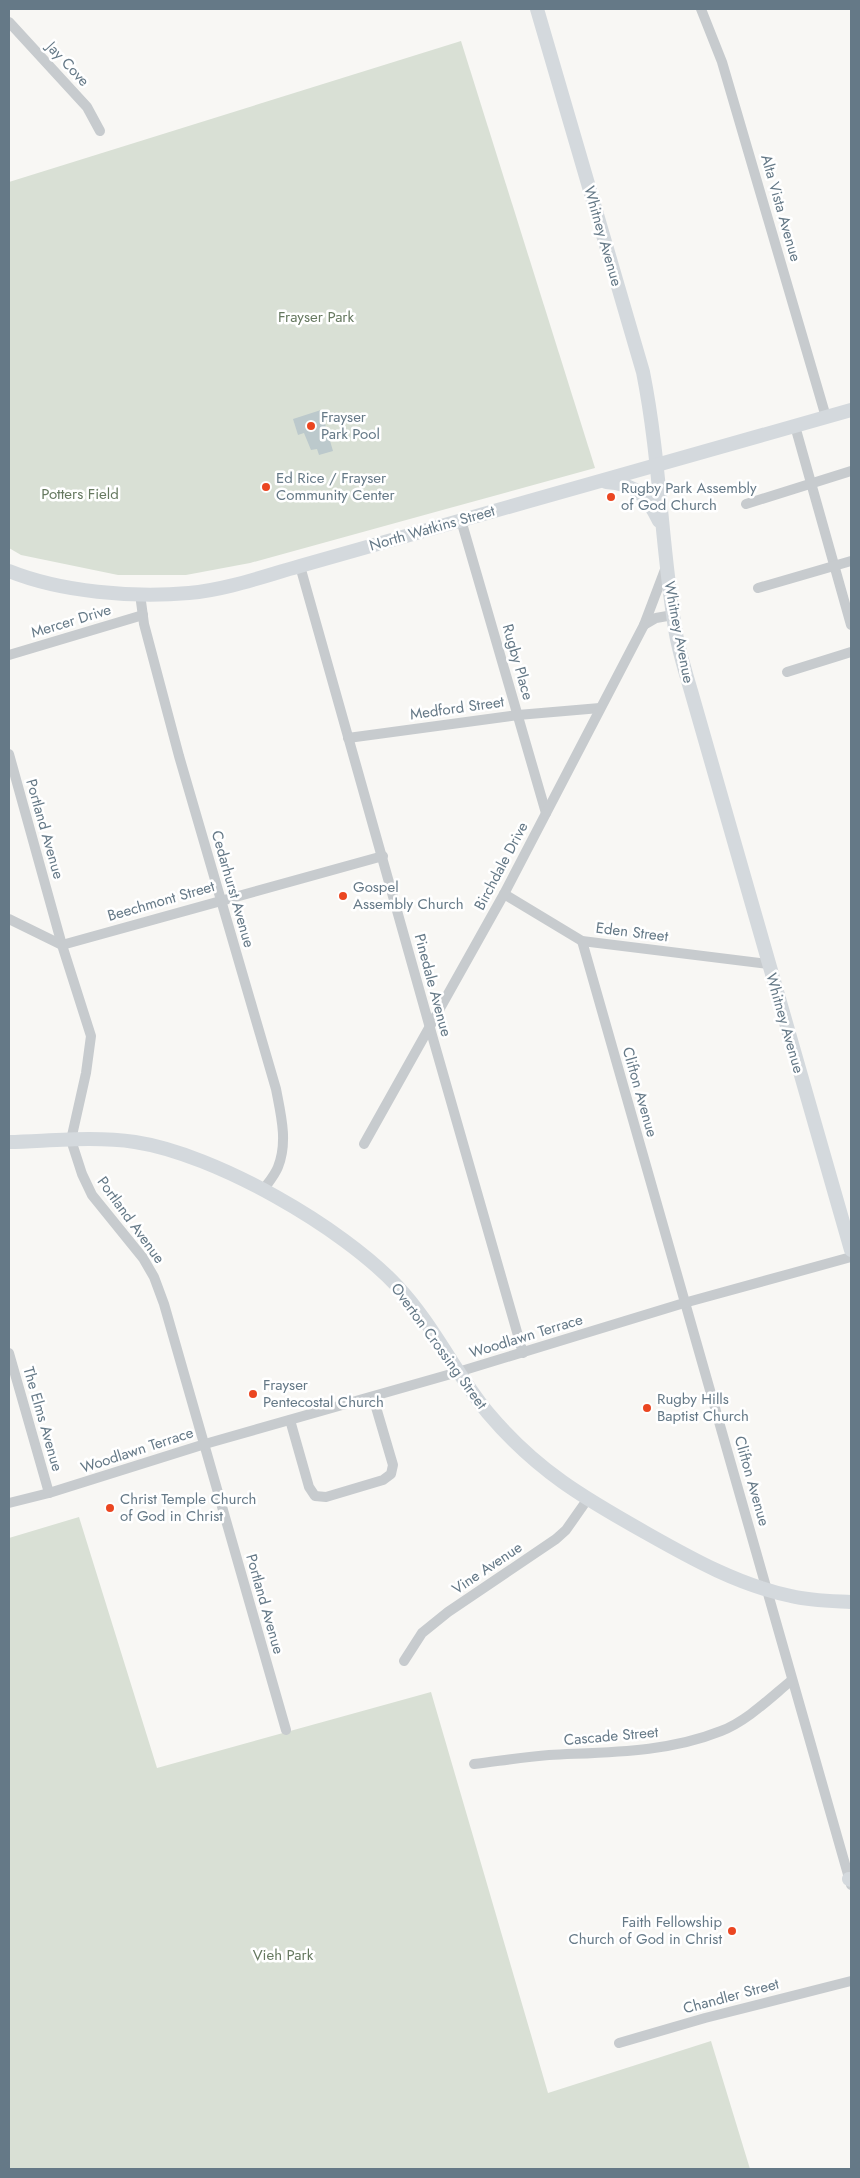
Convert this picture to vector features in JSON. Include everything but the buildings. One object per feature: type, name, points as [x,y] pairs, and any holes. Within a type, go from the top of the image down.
[{"type":"main road","name":"Whitney Avenue","points":[[537,9],[643,372],[652,419],[666,566],[673,615],[691,691],[851,1250]]},
{"type":"main road","name":"North Watkins Street","points":[[9,571],[29,579],[89,590],[140,594],[189,593],[228,586],[851,410]]},
{"type":"main road","points":[[598,482],[622,483],[634,488],[652,506],[663,528]]},
{"type":"main road","name":"Overton Crossing Street","points":[[9,1142],[70,1140],[134,1142],[165,1149],[218,1168],[263,1190],[334,1233],[368,1259],[392,1281],[423,1319],[487,1412],[519,1448],[550,1474],[587,1500],[699,1563],[728,1577],[792,1596],[851,1602]]},
{"type":"street","name":"Alta Vista Avenue","points":[[703,9],[722,62],[826,417]]},
{"type":"street","name":"Jay Cove","points":[[9,22],[87,107],[100,131]]},
{"type":"street","points":[[795,426],[851,625]]},
{"type":"street","points":[[746,504],[851,471]]},
{"type":"street","name":"Rugby Place","points":[[461,520],[546,813]]},
{"type":"street","points":[[758,588],[851,561]]},
{"type":"street","name":"Pinedale Avenue","points":[[300,566],[383,856],[428,1027],[523,1353]]},
{"type":"street","name":"Birchdale Drive","points":[[364,1144],[504,894],[644,625],[666,566]]},
{"type":"street","name":"Cedarhurst Avenue","points":[[140,594],[143,615],[179,756],[276,1089],[283,1125],[283,1145],[278,1167],[263,1190]]},
{"type":"street","name":"Mercer Drive","points":[[9,655],[143,615]]},
{"type":"street","points":[[644,625],[656,618],[673,615]]},
{"type":"street","points":[[787,672],[851,652]]},
{"type":"street","name":"Medford Street","points":[[348,738],[518,714],[600,708]]},
{"type":"street","name":"Portland Avenue","points":[[9,754],[62,945],[91,1036],[86,1073],[70,1140],[92,1196],[143,1258],[154,1277],[164,1304],[286,1730]]},
{"type":"street","name":"Beechmont Street","points":[[62,945],[383,856]]},
{"type":"street","name":"Eden Street","points":[[504,894],[582,941],[768,964]]},
{"type":"street","points":[[9,919],[62,945]]},
{"type":"street","name":"Clifton Avenue","points":[[582,941],[850,1882]]},
{"type":"street","name":"Woodlawn Terrace","points":[[9,1503],[49,1494],[205,1444],[523,1353],[684,1303],[851,1258]]},
{"type":"street","name":"The Elms Avenue","points":[[9,1353],[49,1494]]},
{"type":"street","points":[[290,1420],[309,1487],[315,1496],[326,1497],[383,1480],[391,1474],[393,1465],[373,1397]]},
{"type":"street","name":"Vine Avenue","points":[[404,1661],[422,1633],[448,1612],[556,1539],[566,1530],[587,1500]]},
{"type":"street","name":"Cascade Street","points":[[474,1764],[548,1755],[593,1754],[659,1748],[722,1731],[749,1715],[792,1680]]},
{"type":"street","name":"Chandler Street","points":[[619,2043],[705,2018],[851,1981]]},
{"type":"green space","name":"Frayser Park","points":[[461,41],[595,468],[250,563],[186,575],[118,575],[21,555],[9,548],[9,182]]},
{"type":"green space","name":"Vieh Park","points":[[79,1517],[157,1768],[431,1692],[548,2093],[711,2041],[750,2169],[9,2169],[9,1538]]},
{"type":"shaded area","name":"Frayser Park Pool","points":[[321,410],[333,451],[319,455],[317,449],[311,450],[304,433],[298,435],[293,419]]},
{"type":"place","name":"Frayser Park Pool","points":[[311,426]]},
{"type":"place","name":"Ed Rice / Frayser Community Center","points":[[266,487]]},
{"type":"place","name":"Rugby Park Assembly of God Church","points":[[611,497]]},
{"type":"place","name":"Gospel Assembly Church","points":[[343,896]]},
{"type":"place","name":"Frayser Pentecostal Church","points":[[253,1394]]},
{"type":"place","name":"Rugby Hills Baptist Church","points":[[647,1408]]},
{"type":"place","name":"Christ Temple Church of God in Christ","points":[[110,1508]]},
{"type":"place","name":"Faith Fellowship Church of God in Christ","points":[[732,1931]]},
{"type":"park label","name":"Potters Field","points":[[80,494]]}]
